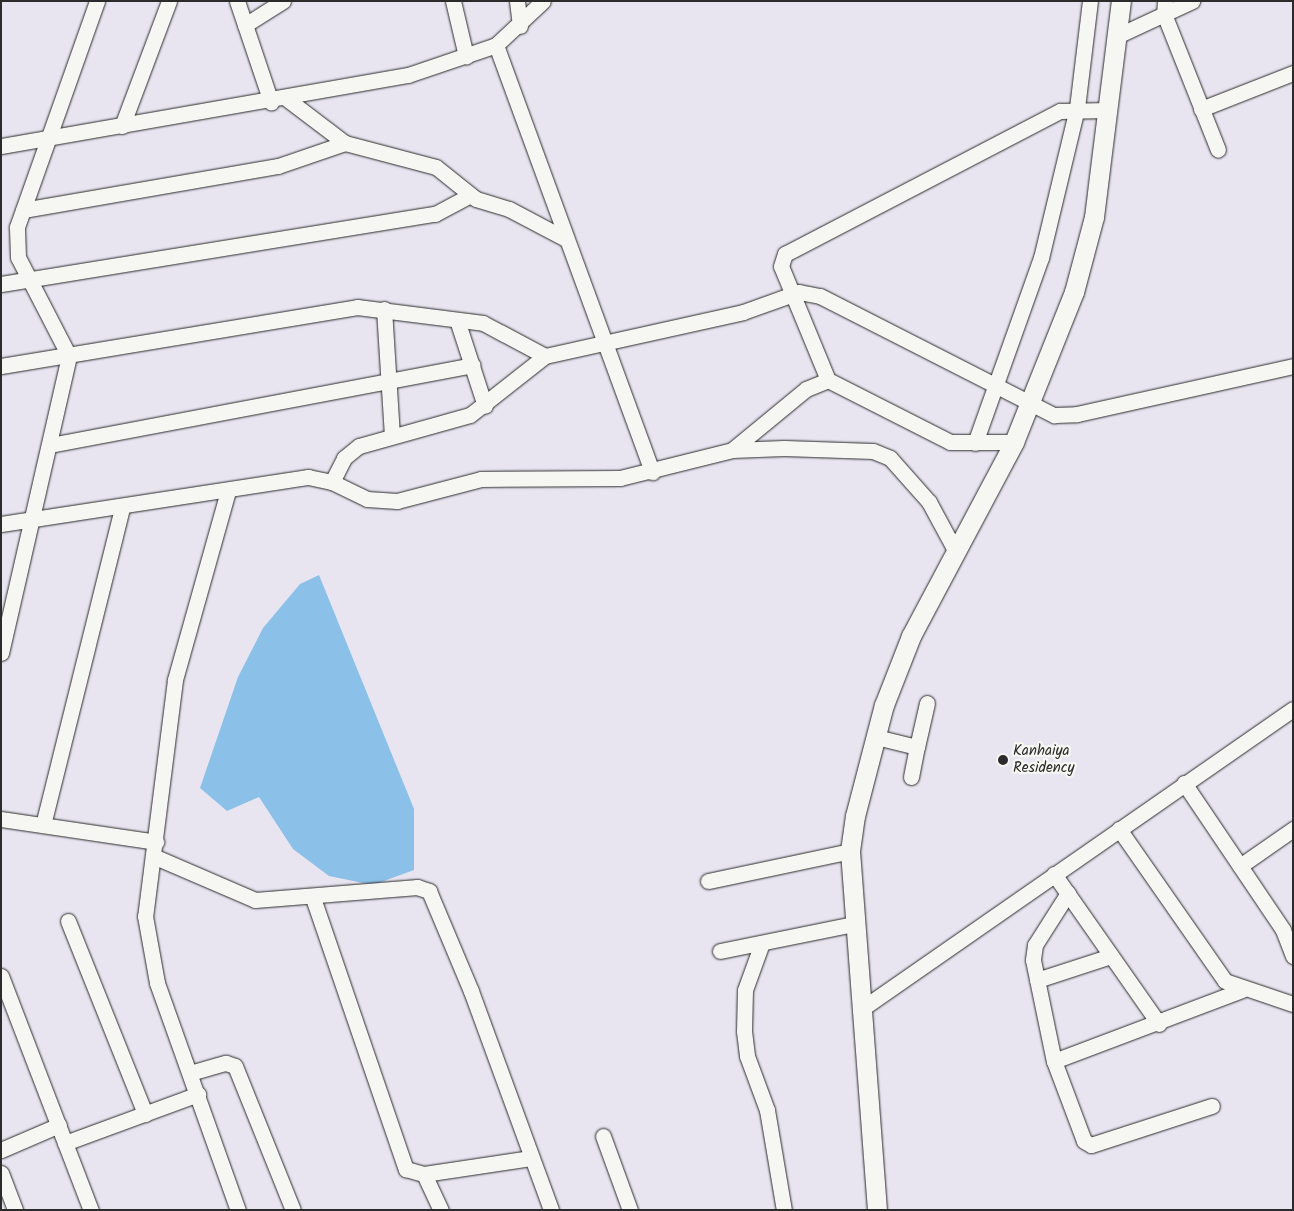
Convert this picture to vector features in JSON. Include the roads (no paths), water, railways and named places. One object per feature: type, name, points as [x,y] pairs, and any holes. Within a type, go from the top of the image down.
[{"type":"street","points":[[1,653],[34,522],[69,356],[29,282],[16,240],[23,210],[97,1]]},
{"type":"street","points":[[122,126],[169,1]]},
{"type":"street","points":[[237,1],[271,102]]},
{"type":"street","points":[[245,25],[283,1]]},
{"type":"street","points":[[453,1],[466,56]]},
{"type":"street","points":[[517,1],[520,26]]},
{"type":"street","points":[[1,146],[271,102],[408,75],[496,45],[520,26],[543,1]]},
{"type":"street","points":[[975,443],[1041,258],[1076,108],[1090,1]]},
{"type":"street","points":[[877,1210],[860,1010],[850,851],[876,737],[911,636],[1031,407],[1074,292],[1094,216],[1121,1]]},
{"type":"street","points":[[1117,36],[1164,8],[1192,1]]},
{"type":"street","points":[[1164,8],[1218,150]]},
{"type":"street","points":[[496,45],[652,472]]},
{"type":"street","points":[[1201,109],[1293,73]]},
{"type":"street","points":[[286,99],[345,143],[436,166],[470,195],[509,209],[566,239]]},
{"type":"street","points":[[1014,442],[975,443],[940,438],[828,380],[822,358],[790,294],[781,266],[791,250],[1060,110],[1076,108],[1108,110]]},
{"type":"street","points":[[23,210],[278,166],[345,143]]},
{"type":"street","points":[[1,284],[29,282],[435,214],[470,195]]},
{"type":"street","points":[[332,482],[351,451],[392,435],[454,421],[485,406],[544,356],[743,312],[790,294],[820,296],[997,385],[1031,407],[1054,414],[1077,414],[1293,366]]},
{"type":"street","points":[[1,366],[357,307],[384,309],[496,327],[544,356]]},
{"type":"street","points":[[384,309],[392,435]]},
{"type":"street","points":[[458,322],[485,406]]},
{"type":"street","points":[[50,445],[472,365]]},
{"type":"street","points":[[732,450],[806,389],[828,380]]},
{"type":"street","points":[[1,524],[34,522],[228,492],[308,477],[332,482],[352,494],[382,502],[481,479],[542,482],[652,472],[732,450],[873,451],[890,458],[929,502],[956,552]]},
{"type":"street","points":[[228,492],[175,680],[145,916],[148,946],[238,1210]]},
{"type":"street","points":[[43,825],[122,508]]},
{"type":"street","points":[[911,777],[927,703]]},
{"type":"street","points":[[860,1010],[1293,709]]},
{"type":"street","points":[[876,737],[917,747]]},
{"type":"street","points":[[1184,784],[1240,866],[1288,927],[1293,956]]},
{"type":"street","points":[[1,819],[43,825],[155,849],[255,900],[313,898],[417,887],[429,891],[471,991],[530,1158],[551,1210]]},
{"type":"street","points":[[1118,829],[1218,973],[1242,990],[1293,1004]]},
{"type":"street","points":[[1240,866],[1293,830]]},
{"type":"street","points":[[708,881],[850,851]]},
{"type":"street","points":[[1049,877],[1068,893],[1159,1024]]},
{"type":"street","points":[[1068,893],[1035,945],[1037,980],[1054,1060],[1081,1137],[1091,1145],[1212,1106]]},
{"type":"street","points":[[313,898],[400,1162],[413,1173],[424,1174],[530,1158]]},
{"type":"street","points":[[68,921],[145,1114]]},
{"type":"street","points":[[720,952],[854,924]]},
{"type":"street","points":[[762,943],[745,990],[744,1031],[747,1056],[767,1110],[784,1210]]},
{"type":"street","points":[[1037,980],[1111,956]]},
{"type":"street","points":[[1,976],[91,1210]]},
{"type":"street","points":[[1054,1060],[1159,1024],[1242,990]]},
{"type":"street","points":[[190,1073],[226,1063],[235,1066],[293,1210]]},
{"type":"street","points":[[66,1143],[198,1094]]},
{"type":"street","points":[[1,1150],[58,1125]]},
{"type":"street","points":[[603,1136],[630,1210]]},
{"type":"street","points":[[1,1173],[15,1210]]},
{"type":"street","points":[[424,1174],[441,1210]]},
{"type":"water","points":[[319,575],[414,809],[414,870],[373,885],[329,876],[293,849],[259,797],[227,811],[200,788],[238,677],[263,628],[300,584]]},
{"type":"place","name":"Kanhaiya Residency","points":[[1003,760]]}]
